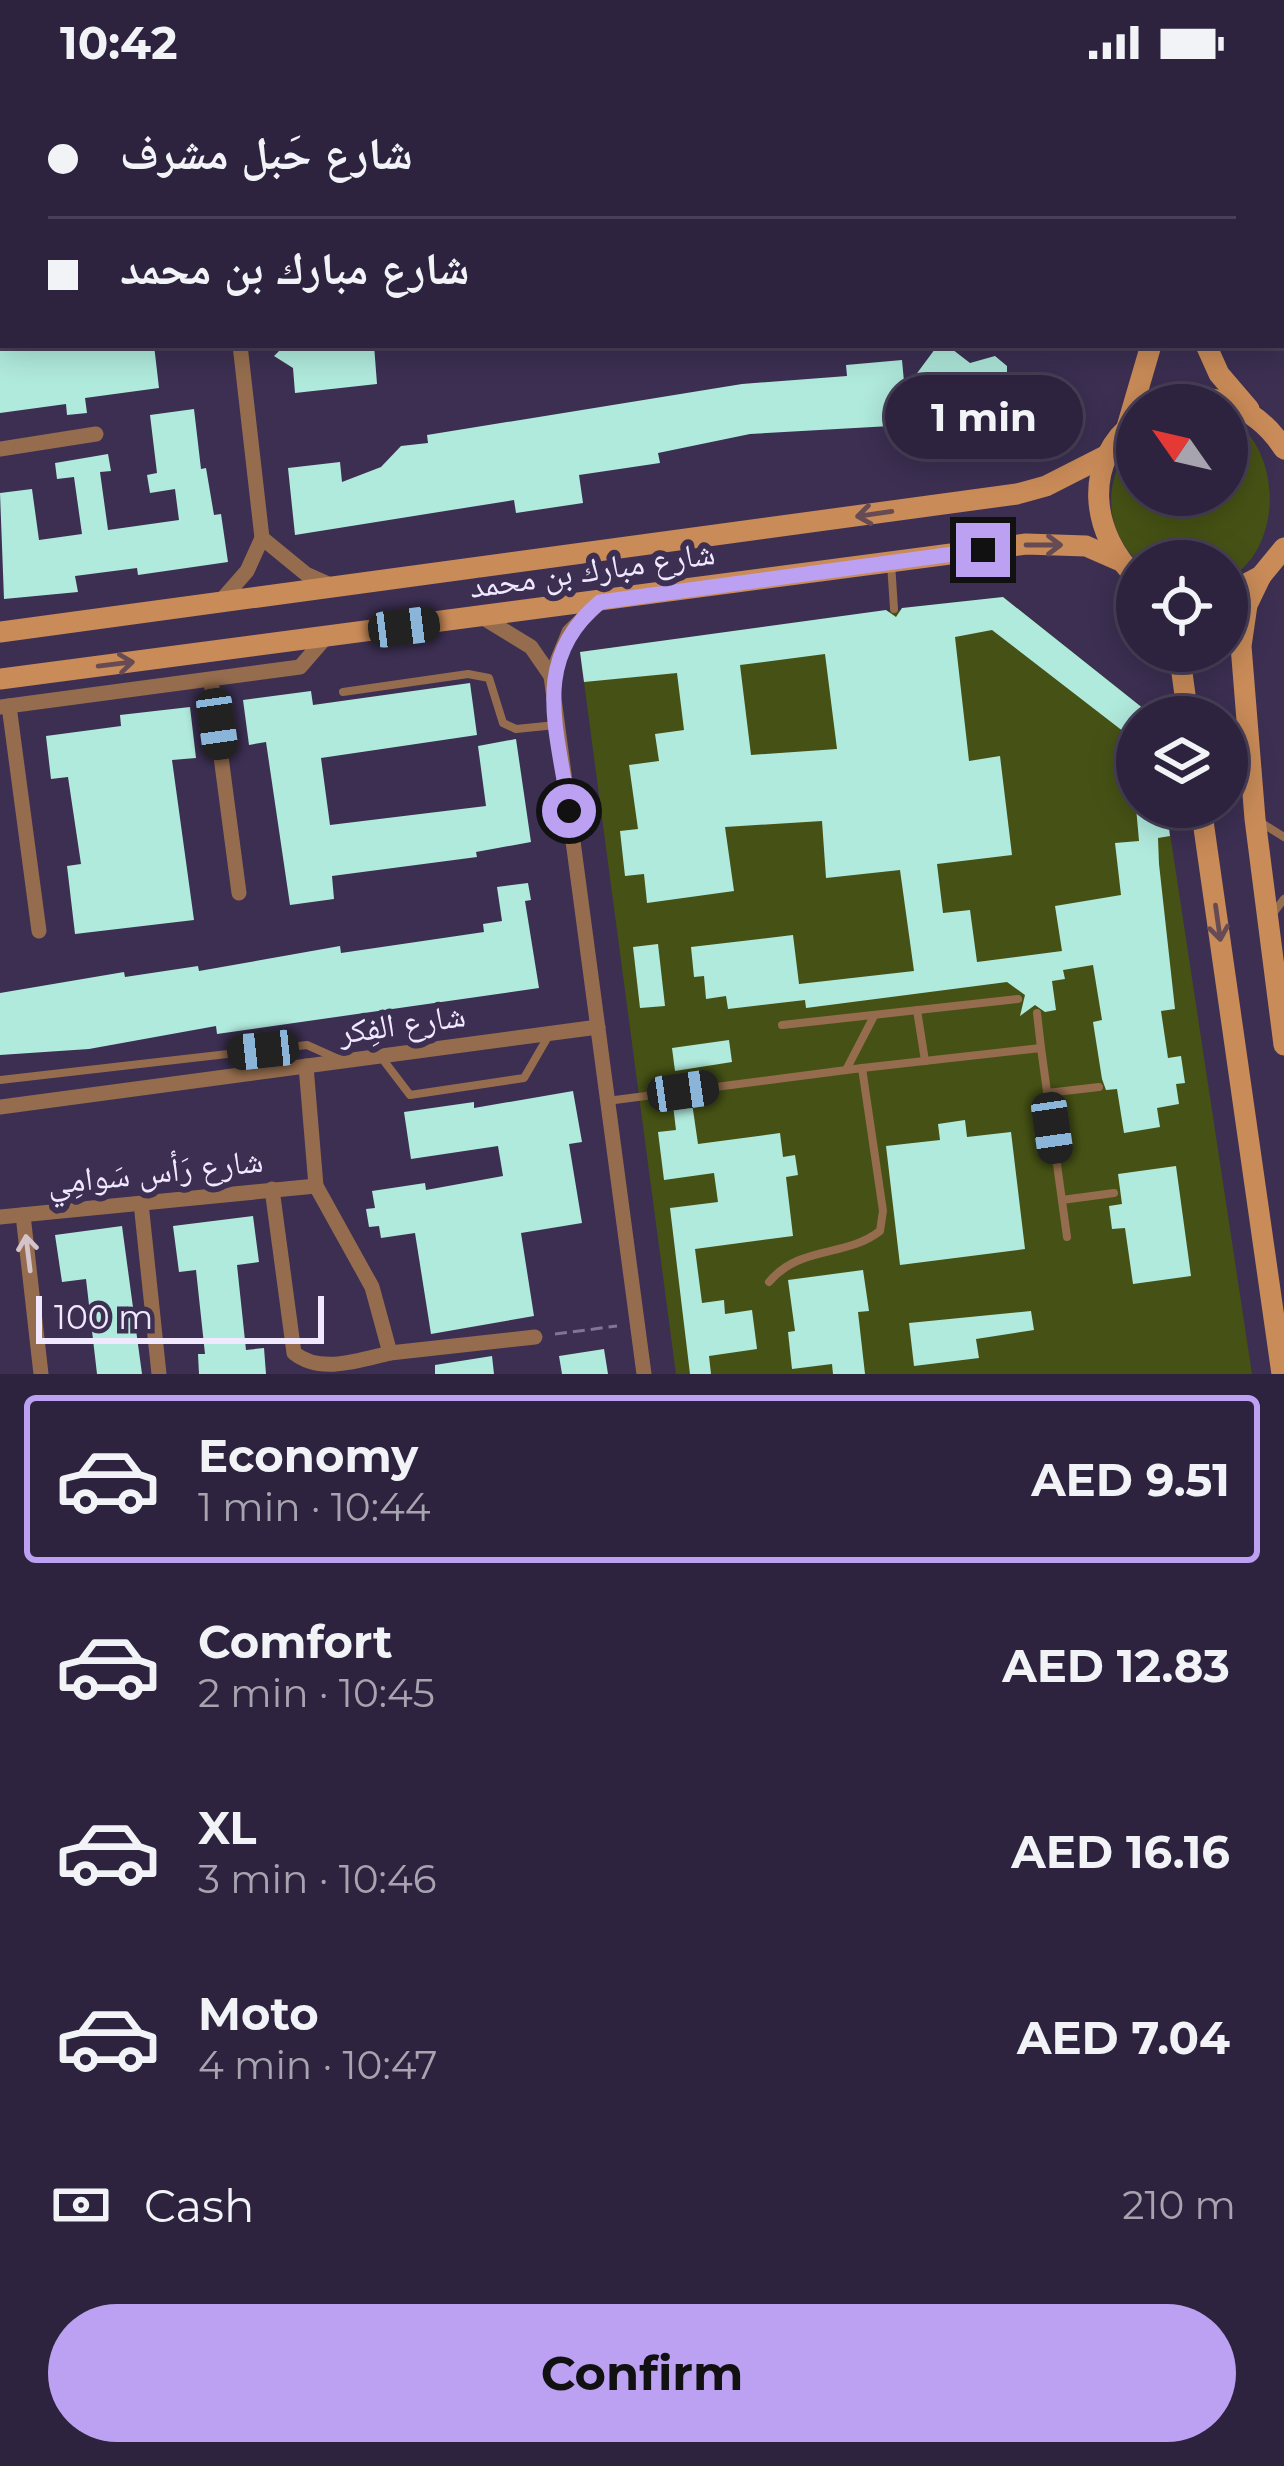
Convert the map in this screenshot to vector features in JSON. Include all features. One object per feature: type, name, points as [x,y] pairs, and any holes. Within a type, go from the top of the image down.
[{"type":"main road","points":[[1142,384],[1150,348]]},
{"type":"main road","points":[[1207,348],[1219,374],[1280,438]]},
{"type":"main road","points":[[1248,412],[1253,414]]},
{"type":"main road","points":[[1116,443],[1107,455],[1098,509],[1116,555]]},
{"type":"main road","name":"شارع مبارك بن محمد","points":[[0,632],[1017,494],[1046,486],[1107,455]]},
{"type":"main road","name":"شارع مبارك بن محمد","points":[[0,679],[1054,543],[1086,546],[1116,559]]},
{"type":"main road","points":[[1283,550],[1261,576],[1247,605],[1241,646],[1255,819],[1284,1045]]},
{"type":"main road","points":[[1248,582],[1261,576]]},
{"type":"main road","points":[[1204,828],[1282,1374]]},
{"type":"street","points":[[219,604],[247,571],[262,538],[240,348]]},
{"type":"street","points":[[0,449],[96,434]]},
{"type":"street","points":[[262,538],[306,574],[339,588]]},
{"type":"street","points":[[551,676],[569,632],[600,602]]},
{"type":"street","points":[[482,617],[532,647],[551,676],[644,1374]]},
{"type":"street","points":[[39,931],[4,707],[300,667],[327,636]]},
{"type":"street","points":[[211,681],[239,893]]},
{"type":"street","name":"شارع الفِكر","points":[[0,1107],[598,1027]]},
{"type":"street","points":[[305,1066],[316,1186],[371,1287],[389,1353]]},
{"type":"street","name":"شارع رَأس سَوامِي","points":[[0,1217],[316,1186]]},
{"type":"street","points":[[272,1189],[294,1353],[306,1365],[322,1369],[389,1353],[535,1337]]},
{"type":"street","points":[[141,1203],[159,1374]]},
{"type":"street","points":[[23,1215],[41,1374]]},
{"type":"lane","points":[[891,562],[894,609]]},
{"type":"lane","points":[[343,692],[468,674],[489,678],[503,723],[516,729],[558,725]]},
{"type":"lane","points":[[1255,819],[1284,837]]},
{"type":"lane","points":[[1267,922],[1284,899]]},
{"type":"lane","points":[[782,1025],[1018,999]]},
{"type":"lane","points":[[917,1010],[925,1061]]},
{"type":"lane","points":[[1037,1013],[1067,1237]]},
{"type":"lane","points":[[846,1070],[874,1014]]},
{"type":"lane","points":[[380,1056],[410,1095],[524,1078],[550,1033]]},
{"type":"lane","points":[[0,1080],[307,1046],[343,1061]]},
{"type":"lane","points":[[607,1101],[1041,1048]]},
{"type":"lane","points":[[769,1282],[785,1263],[820,1250],[863,1244],[880,1231],[883,1211],[862,1068]]},
{"type":"lane","points":[[1047,1093],[1099,1087]]},
{"type":"lane","points":[[1062,1200],[1114,1193]]},
{"type":"path","points":[[535,1337],[637,1323]]},
{"type":"green space","points":[[1248,434],[1267,474],[1270,498],[1259,546],[1248,562],[1248,540],[1122,540],[1112,515],[1116,472],[1116,516],[1248,516]]},
{"type":"green space","points":[[1003,597],[1128,696],[1116,696],[1116,828],[1169,828],[1252,1374],[676,1374],[580,652]]},
{"type":"building","points":[[154,348],[159,388],[85,398],[87,413],[67,415],[66,404],[0,413],[0,350]]},
{"type":"building","points":[[282,348],[374,348],[377,384],[295,393],[293,368],[274,356]]},
{"type":"building","points":[[951,348],[970,363],[995,356],[1007,366],[1007,382],[993,387],[994,399],[982,419],[969,420],[960,437],[941,428],[938,404],[909,384],[935,349]]},
{"type":"building","points":[[902,360],[908,425],[750,434],[658,453],[660,463],[579,475],[583,503],[516,513],[514,500],[295,535],[288,468],[340,462],[342,482],[381,467],[401,446],[428,443],[427,435],[742,384],[847,376],[846,365]]},
{"type":"building","points":[[194,409],[201,469],[206,468],[214,515],[221,514],[228,562],[138,575],[137,568],[75,576],[78,592],[4,599],[0,493],[32,489],[39,540],[82,534],[74,477],[57,479],[55,463],[108,454],[111,471],[100,472],[108,530],[179,520],[175,489],[150,493],[147,475],[157,473],[150,415]]},
{"type":"building","points":[[1003,597],[1128,696],[1116,696],[1116,726],[992,630],[955,637],[969,761],[1000,756],[1012,855],[937,864],[943,913],[970,910],[977,962],[1062,951],[1055,906],[1121,895],[1115,843],[1139,841],[1138,828],[1169,828],[1170,836],[1158,838],[1175,1009],[1161,1011],[1168,1058],[1181,1056],[1185,1083],[1176,1084],[1179,1104],[1157,1108],[1160,1127],[1124,1133],[1117,1089],[1106,1090],[1093,1022],[1102,1020],[1093,965],[1063,970],[1065,979],[1052,981],[1056,1010],[1045,1012],[1035,1005],[1020,1016],[1025,995],[1007,982],[806,1008],[805,1000],[728,1009],[726,996],[706,999],[704,976],[694,977],[691,947],[793,935],[799,984],[914,971],[900,870],[826,878],[822,821],[725,827],[734,891],[647,903],[644,874],[625,876],[620,831],[638,829],[629,765],[659,761],[655,734],[684,730],[677,673],[584,682],[580,652],[886,610],[896,617],[902,608]],"holes":[[[825,654],[837,749],[751,755],[740,665]]]},
{"type":"building","points":[[470,683],[477,735],[321,758],[330,825],[486,806],[478,746],[516,739],[531,842],[476,852],[477,857],[332,876],[334,899],[290,905],[266,742],[249,745],[243,700],[311,691],[313,705]]},
{"type":"building","points":[[190,707],[196,758],[172,760],[194,920],[75,934],[67,866],[81,864],[68,777],[51,779],[46,736],[121,726],[120,715]]},
{"type":"building","points":[[528,883],[531,900],[525,901],[539,988],[217,1034],[216,1026],[89,1049],[0,1055],[0,993],[124,972],[125,977],[198,966],[199,971],[340,946],[341,953],[484,932],[483,924],[502,921],[497,887]]},
{"type":"building","points":[[658,944],[665,1006],[640,1008],[633,947]]},
{"type":"building","points":[[729,1040],[732,1062],[675,1071],[672,1048]]},
{"type":"building","points":[[573,1091],[582,1142],[569,1144],[582,1223],[521,1233],[534,1316],[431,1334],[415,1233],[381,1238],[379,1226],[369,1227],[366,1209],[375,1208],[372,1191],[425,1183],[426,1190],[503,1176],[498,1146],[411,1159],[404,1112],[474,1102],[474,1108]]},
{"type":"building","points":[[692,1103],[698,1144],[780,1133],[783,1157],[795,1155],[798,1175],[786,1177],[793,1236],[695,1249],[702,1303],[724,1300],[725,1314],[752,1310],[757,1349],[709,1356],[711,1374],[690,1374],[670,1208],[718,1202],[714,1173],[664,1180],[658,1132],[676,1130],[673,1105]]},
{"type":"building","points":[[965,1120],[967,1137],[1011,1132],[1025,1249],[900,1265],[886,1146],[940,1140],[938,1124]]},
{"type":"building","points":[[1176,1166],[1191,1276],[1133,1284],[1125,1228],[1112,1229],[1109,1206],[1122,1204],[1118,1174]]},
{"type":"building","points":[[253,1216],[259,1262],[237,1265],[246,1350],[264,1348],[266,1374],[199,1374],[198,1354],[205,1354],[196,1270],[179,1272],[173,1226]]},
{"type":"building","points":[[122,1226],[142,1374],[97,1374],[86,1279],[62,1282],[55,1235]]},
{"type":"building","points":[[863,1270],[869,1311],[858,1312],[865,1374],[833,1374],[832,1364],[792,1369],[788,1332],[795,1331],[788,1280]]},
{"type":"building","points":[[1031,1311],[1034,1330],[976,1339],[979,1358],[914,1366],[909,1323]]},
{"type":"building","points":[[604,1349],[608,1374],[562,1374],[559,1356]]},
{"type":"building","points":[[492,1356],[494,1374],[435,1374],[435,1365]]},
{"type":"route","points":[[569,811],[551,676],[569,632],[600,602],[983,550]]}]
